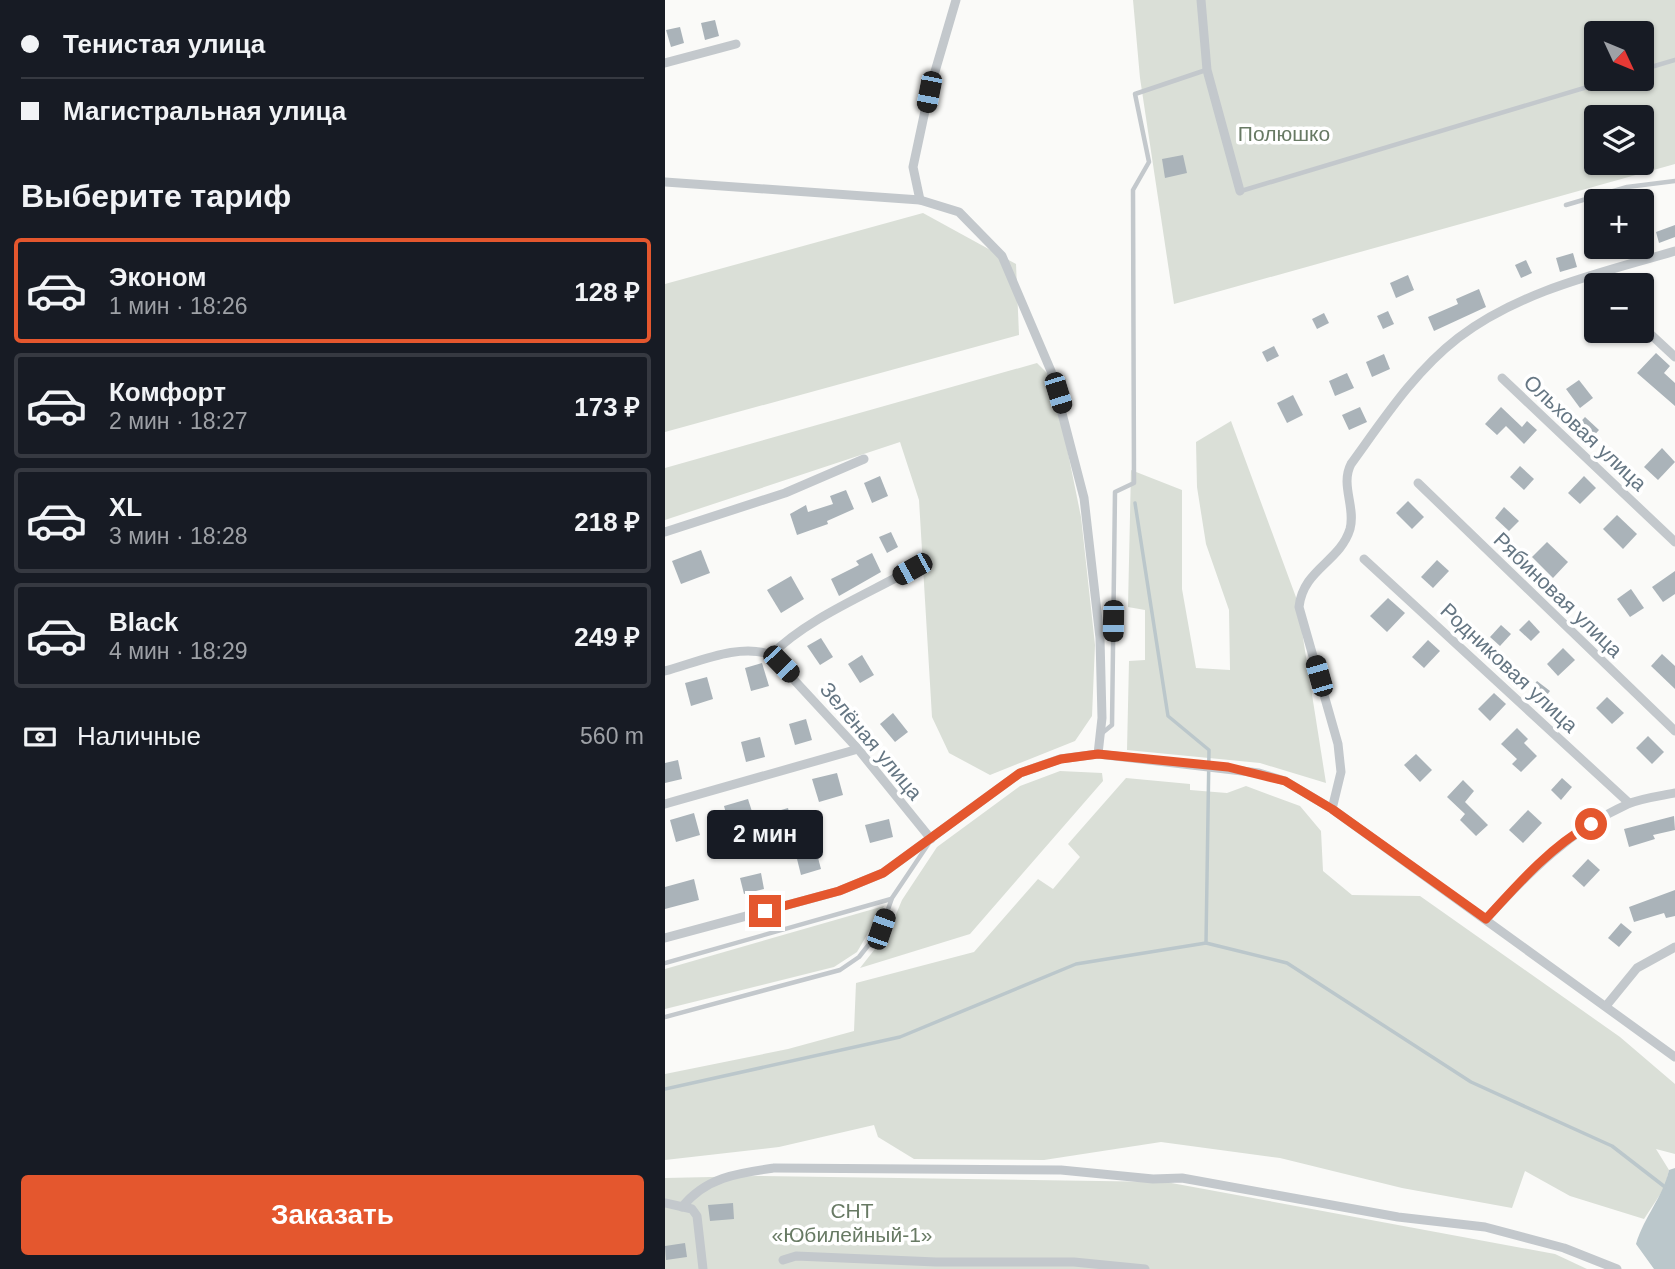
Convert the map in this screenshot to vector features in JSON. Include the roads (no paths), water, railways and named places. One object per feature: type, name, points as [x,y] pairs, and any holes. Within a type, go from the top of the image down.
[{"type":"street","points":[[920,200],[913,167],[929,92],[956,0]]},
{"type":"street","points":[[1201,0],[1207,70],[1240,191]]},
{"type":"street","points":[[665,63],[736,44]]},
{"type":"street","points":[[665,182],[920,200],[959,212],[1002,256],[1052,371],[1084,498],[1101,638],[1098,754]]},
{"type":"street","points":[[1332,809],[1341,772],[1338,744],[1299,607],[1301,591],[1350,530],[1351,512],[1345,474],[1351,464],[1399,399],[1459,337],[1539,292],[1675,251]]},
{"type":"street","points":[[1654,337],[1675,357]]},
{"type":"street","name":"Ольховая улица","points":[[1502,378],[1675,542]]},
{"type":"street","points":[[665,532],[785,493],[864,459]]},
{"type":"street","name":"Рябиновая улица","points":[[1418,484],[1675,731]]},
{"type":"street","name":"Родниковая улица","points":[[1364,559],[1629,803]]},
{"type":"street","points":[[665,671],[745,651],[760,651],[771,655],[780,646],[832,613],[912,569]]},
{"type":"street","name":"Зелёная улица","points":[[771,655],[858,749],[931,839]]},
{"type":"street","points":[[665,804],[858,749]]},
{"type":"street","points":[[665,938],[839,891],[883,873],[1020,773],[1061,759],[1098,754],[1228,767],[1285,781],[1332,809],[1675,1057]]},
{"type":"street","points":[[1486,919],[1531,870],[1572,835],[1629,803],[1675,793]]},
{"type":"street","points":[[1606,1006],[1637,968],[1675,947]]},
{"type":"street","points":[[682,1207],[694,1192],[705,1185],[733,1174],[774,1168],[1061,1170],[1153,1179],[1182,1178],[1398,1217],[1485,1227],[1564,1248],[1617,1269]]},
{"type":"street","points":[[665,1203],[692,1209],[697,1216],[703,1269]]},
{"type":"street","points":[[781,1263],[796,1256],[936,1262],[1074,1262],[1145,1269]]},
{"type":"lane","points":[[1654,66],[1675,60]]},
{"type":"lane","points":[[1100,735],[1112,725],[1115,492],[1135,483],[1133,190],[1149,162],[1135,94],[1207,70]]},
{"type":"lane","points":[[1240,191],[1584,88]]},
{"type":"lane","points":[[1566,205],[1627,187],[1675,181]]},
{"type":"lane","points":[[665,1017],[840,970],[859,957],[881,929],[892,898],[931,839]]},
{"type":"lane","points":[[665,963],[892,898]]},
{"type":"waterway","points":[[1135,503],[1168,716],[1209,750],[1206,943],[1287,963],[1471,1082],[1612,1146],[1665,1187]]},
{"type":"waterway","points":[[665,1089],[900,1037],[1076,964],[1206,943]]},
{"type":"park label","name":"Полюшко","points":[[1284,134]]},
{"type":"park label","name":"СНТ «Юбилейный-1»","points":[[852,1223]]}]
